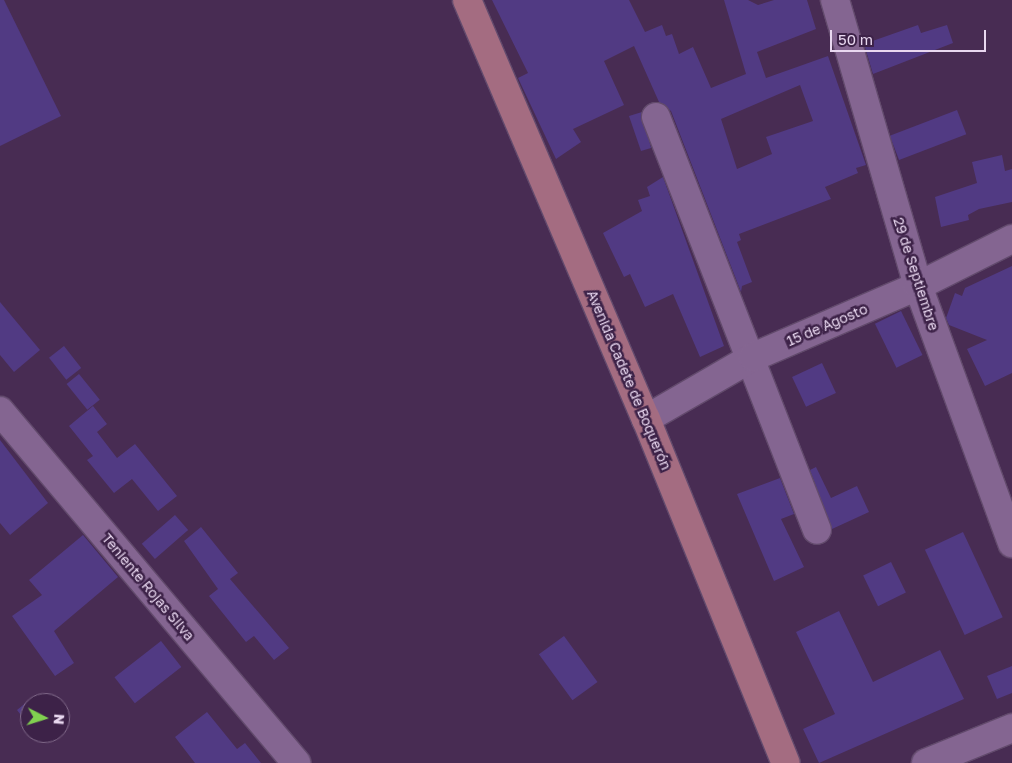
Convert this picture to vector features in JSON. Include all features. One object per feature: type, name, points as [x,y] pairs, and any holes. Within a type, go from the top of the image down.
[{"type":"main road","name":"Avenida Cadete de Boquerón","points":[[468,0],[646,419],[786,763]]},
{"type":"street","name":"29 de Septiembre","points":[[835,0],[918,286],[1012,544]]},
{"type":"street","points":[[656,117],[753,357],[817,530]]},
{"type":"street","name":"15 de Agosto","points":[[646,419],[753,357],[918,286],[1012,240]]},
{"type":"street","name":"Teniente Rojas Silva","points":[[2,417],[296,763]]},
{"type":"street","points":[[926,763],[1012,728]]},
{"type":"building","points":[[0,0],[4,0],[61,116],[0,146]]},
{"type":"building","points":[[492,0],[629,0],[645,32],[662,25],[666,36],[672,34],[679,54],[693,47],[711,88],[746,74],[724,0],[748,0],[758,5],[774,0],[807,0],[816,29],[757,52],[766,78],[828,56],[866,165],[856,168],[858,173],[825,187],[831,199],[739,234],[741,240],[737,242],[752,282],[742,286],[741,292],[671,111],[659,102],[634,46],[604,61],[624,105],[573,129],[581,142],[556,159],[518,78],[528,73]],"holes":[[[800,85],[813,121],[766,137],[772,154],[737,169],[721,119]]]},
{"type":"building","points":[[918,25],[921,33],[947,25],[953,43],[873,74],[864,44]]},
{"type":"building","points":[[957,110],[966,134],[899,160],[890,136]]},
{"type":"building","points":[[642,112],[651,148],[641,151],[629,116]]},
{"type":"building","points":[[1002,155],[1005,171],[1012,169],[1012,202],[979,209],[968,215],[969,220],[941,227],[935,197],[977,183],[972,162]]},
{"type":"building","points":[[663,177],[724,346],[700,357],[673,294],[645,307],[630,274],[624,277],[603,233],[642,211],[638,200],[650,196],[647,187]]},
{"type":"building","points":[[1012,266],[1012,373],[985,386],[967,349],[987,340],[949,325],[946,318],[955,293],[962,296],[965,288]]},
{"type":"building","points":[[0,302],[40,350],[14,372],[0,355]]},
{"type":"building","points":[[901,311],[922,355],[896,368],[875,324]]},
{"type":"building","points":[[64,346],[81,368],[66,380],[49,358]]},
{"type":"building","points":[[822,363],[836,393],[806,407],[792,377]]},
{"type":"building","points":[[79,374],[100,400],[87,410],[67,384]]},
{"type":"building","points":[[93,406],[107,424],[97,432],[117,458],[135,444],[177,496],[158,511],[132,479],[114,493],[87,460],[93,456],[69,426]]},
{"type":"building","points":[[0,440],[48,503],[10,535],[0,523]]},
{"type":"building","points":[[816,467],[831,498],[857,486],[869,512],[832,529],[810,470]]},
{"type":"building","points":[[780,478],[794,514],[781,519],[804,567],[774,581],[737,494]]},
{"type":"building","points":[[175,515],[188,530],[155,559],[142,544]]},
{"type":"building","points":[[201,527],[238,573],[230,579],[289,648],[274,660],[254,636],[246,642],[209,596],[218,589],[184,541]]},
{"type":"building","points":[[963,532],[1003,617],[965,635],[925,550]]},
{"type":"building","points":[[83,535],[118,577],[54,631],[74,663],[55,676],[12,616],[42,595],[29,580]]},
{"type":"building","points":[[891,562],[906,593],[878,606],[863,576]]},
{"type":"building","points":[[839,611],[873,682],[940,650],[964,699],[819,763],[803,729],[835,714],[796,632]]},
{"type":"building","points":[[564,636],[598,682],[572,700],[539,654]]},
{"type":"building","points":[[161,641],[181,667],[135,703],[115,677]]},
{"type":"building","points":[[1012,666],[1012,693],[997,699],[987,676]]},
{"type":"building","points":[[207,712],[237,749],[245,743],[261,763],[195,763],[175,737]]}]
